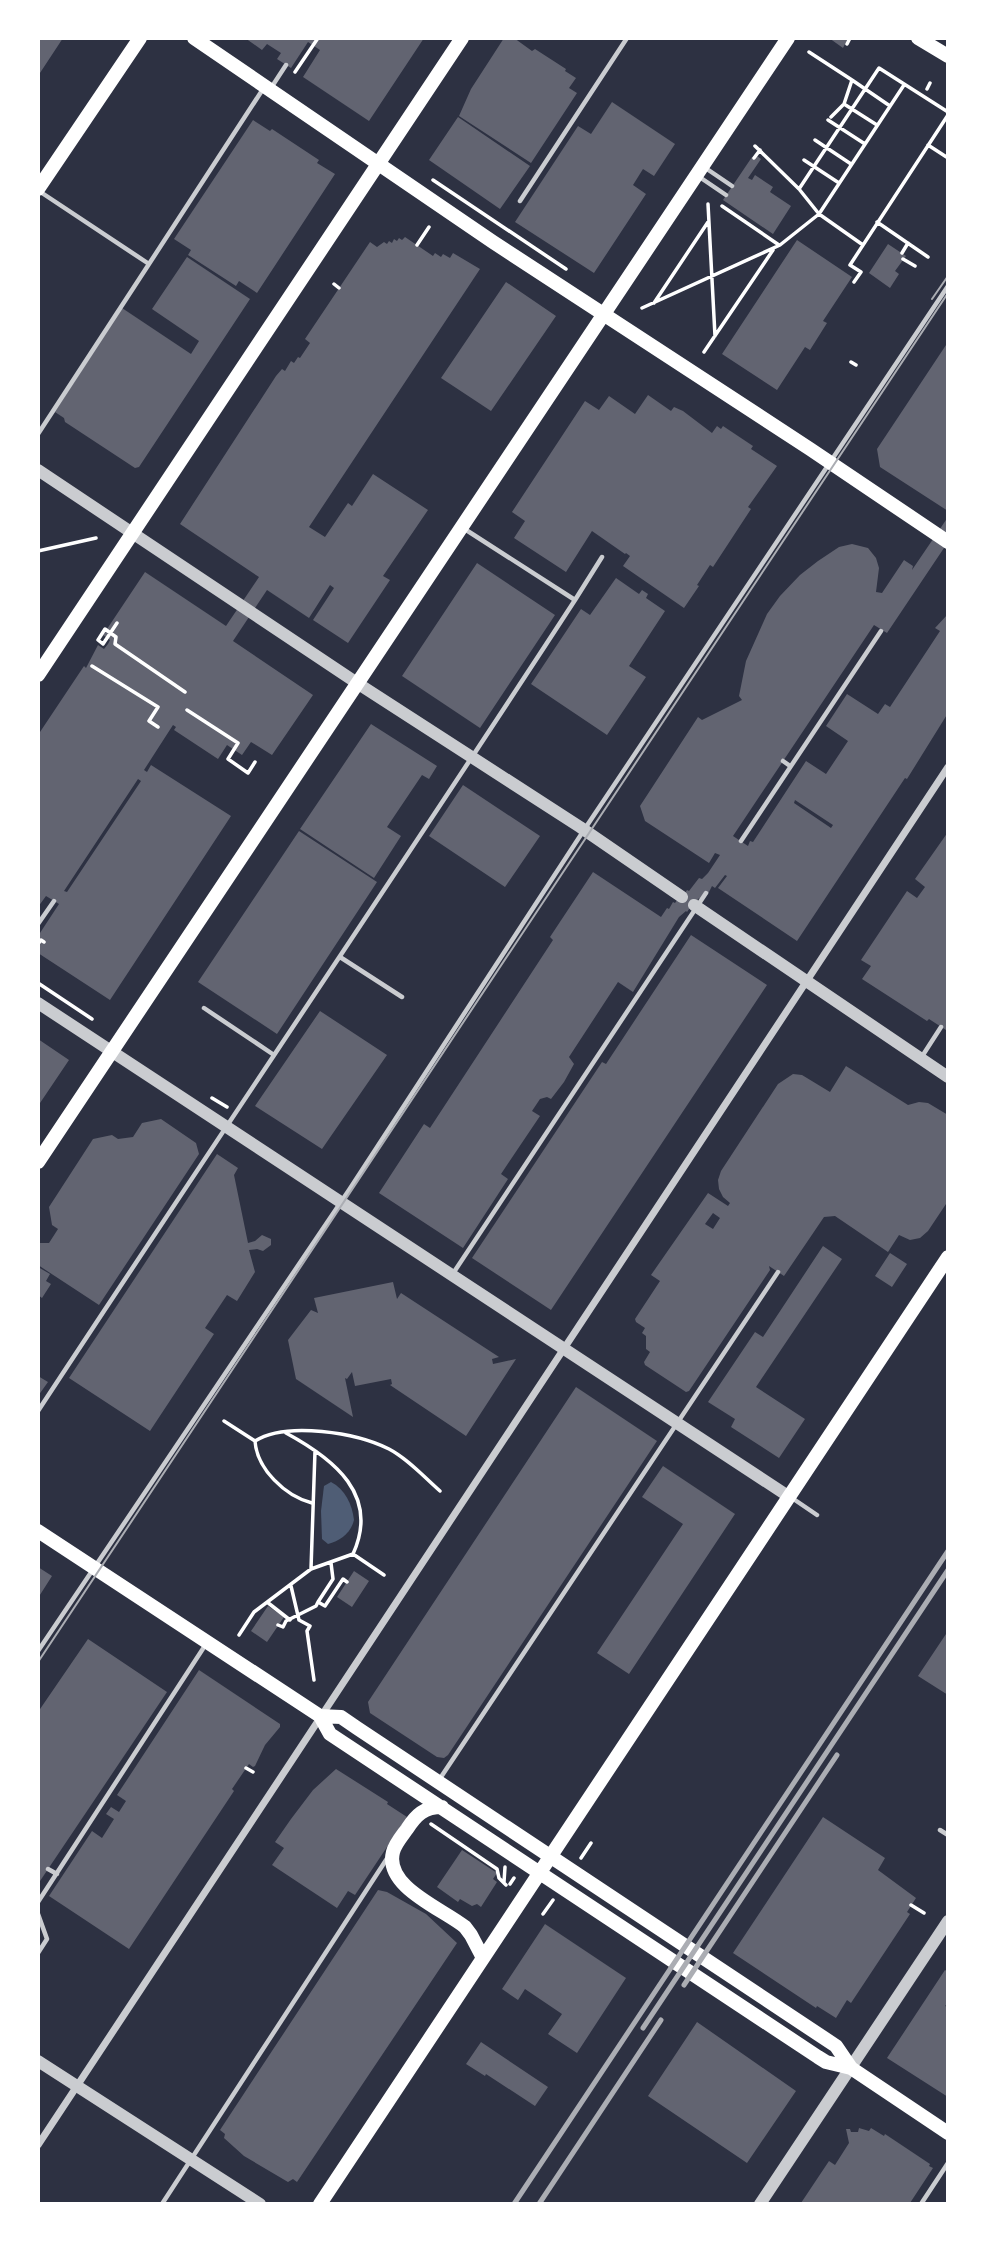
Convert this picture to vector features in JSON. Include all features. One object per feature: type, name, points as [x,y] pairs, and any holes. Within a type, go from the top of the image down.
[{"type":"main road","points":[[38,189],[140,38]]},
{"type":"main road","points":[[194,38],[947,542]]},
{"type":"main road","points":[[38,675],[462,38]]},
{"type":"main road","points":[[38,1162],[788,38]]},
{"type":"main road","points":[[918,38],[945,49]]},
{"type":"main road","points":[[320,2203],[947,1257]]},
{"type":"main road","points":[[38,1531],[320,1716],[330,1734],[435,1811],[826,2062],[851,2068],[947,2133]]},
{"type":"main road","points":[[320,1716],[341,1717],[439,1781],[836,2046],[851,2068]]},
{"type":"main road","points":[[435,1811],[433,1807],[416,1815],[393,1851],[392,1862],[399,1881],[465,1927],[483,1958]]},
{"type":"street","points":[[38,470],[682,897]]},
{"type":"street","points":[[38,2145],[947,767]]},
{"type":"street","points":[[696,906],[947,1077]]},
{"type":"street","points":[[38,1003],[788,1496]]},
{"type":"street","points":[[760,2203],[947,1921]]},
{"type":"street","points":[[38,2061],[260,2203]]},
{"type":"lane","points":[[520,201],[627,38]]},
{"type":"lane","points":[[38,434],[267,88],[286,65]]},
{"type":"lane","points":[[701,172],[732,186]]},
{"type":"lane","points":[[701,172],[726,195]]},
{"type":"lane","points":[[38,189],[149,264]]},
{"type":"lane","points":[[38,1651],[341,1202],[584,830],[947,286]]},
{"type":"lane","points":[[462,527],[575,600]]},
{"type":"lane","points":[[38,1411],[602,557]]},
{"type":"lane","points":[[741,841],[881,631]]},
{"type":"lane","points":[[783,761],[790,766]]},
{"type":"lane","points":[[452,1276],[706,893]]},
{"type":"lane","points":[[38,924],[54,901]]},
{"type":"lane","points":[[340,957],[402,997]]},
{"type":"lane","points":[[204,1008],[274,1055]]},
{"type":"lane","points":[[920,1058],[941,1027]]},
{"type":"lane","points":[[439,1781],[778,1272]]},
{"type":"lane","points":[[788,1496],[817,1515]]},
{"type":"lane","points":[[38,1902],[207,1642]]},
{"type":"lane","points":[[940,1830],[947,1835]]},
{"type":"lane","points":[[162,2203],[393,1851]]},
{"type":"lane","points":[[48,1869],[57,1874]]},
{"type":"lane","points":[[38,1914],[47,1939],[38,1953]]},
{"type":"lane","points":[[921,2203],[947,2164]]},
{"type":"path","points":[[298,68],[318,38]]},
{"type":"path","points":[[847,44],[850,38]]},
{"type":"path","points":[[808,52],[890,106]]},
{"type":"path","points":[[799,189],[879,68],[947,114],[850,265],[861,272],[854,282]]},
{"type":"path","points":[[852,80],[844,104],[830,119],[865,144]]},
{"type":"path","points":[[927,89],[930,83]]},
{"type":"path","points":[[642,308],[780,245],[819,214],[904,85]]},
{"type":"path","points":[[844,104],[877,125]]},
{"type":"path","points":[[815,140],[852,164]]},
{"type":"path","points":[[928,145],[947,158]]},
{"type":"path","points":[[755,146],[799,189],[819,214],[863,245]]},
{"type":"path","points":[[757,158],[761,151]]},
{"type":"path","points":[[804,160],[839,183]]},
{"type":"path","points":[[711,199],[780,245]]},
{"type":"path","points":[[708,204],[715,336]]},
{"type":"path","points":[[653,304],[709,220]]},
{"type":"path","points":[[877,222],[928,257]]},
{"type":"path","points":[[417,245],[429,227]]},
{"type":"path","points":[[901,253],[908,243]]},
{"type":"path","points":[[704,352],[774,248]]},
{"type":"path","points":[[904,259],[915,266]]},
{"type":"path","points":[[334,284],[340,288]]},
{"type":"path","points":[[851,362],[856,365]]},
{"type":"path","points":[[38,551],[96,538]]},
{"type":"path","points":[[117,622],[110,633],[103,644],[98,640],[105,629],[110,631],[116,637],[115,644],[185,692]]},
{"type":"path","points":[[92,666],[158,707],[149,721],[158,727]]},
{"type":"path","points":[[187,710],[238,743],[228,760],[248,773],[256,762]]},
{"type":"path","points":[[38,945],[41,940],[44,942]]},
{"type":"path","points":[[224,1421],[255,1441],[260,1459],[277,1483],[299,1500],[312,1503]]},
{"type":"path","points":[[255,1441],[265,1434],[284,1432],[335,1433],[379,1445],[404,1460],[440,1491]]},
{"type":"path","points":[[284,1432],[315,1451],[348,1479],[360,1510],[361,1528],[353,1554]]},
{"type":"path","points":[[311,1570],[315,1451]]},
{"type":"path","points":[[239,1635],[254,1612],[291,1584],[311,1570],[353,1554]]},
{"type":"path","points":[[353,1554],[384,1575]]},
{"type":"path","points":[[278,1625],[283,1627],[290,1620],[316,1606],[333,1579],[331,1562]]},
{"type":"path","points":[[319,1602],[325,1606],[343,1579],[347,1582]]},
{"type":"path","points":[[291,1584],[299,1620],[310,1626],[307,1631],[314,1680]]},
{"type":"path","points":[[267,1602],[290,1620]]},
{"type":"path","points":[[246,1768],[253,1772]]},
{"type":"path","points":[[435,1811],[429,1823],[498,1869],[499,1878],[506,1884]]},
{"type":"path","points":[[578,1863],[591,1843]]},
{"type":"path","points":[[505,1866],[506,1884]]},
{"type":"path","points":[[506,1884],[514,1878]]},
{"type":"path","points":[[544,1914],[554,1898]]},
{"type":"path","points":[[911,1905],[924,1913]]},
{"type":"water","points":[[331,1482],[347,1498],[354,1520],[344,1536],[328,1544],[322,1539],[321,1511],[324,1486]]},
{"type":"building","points":[[38,38],[63,38],[38,76]]},
{"type":"building","points":[[245,38],[424,38],[369,121],[303,77],[320,50],[308,42],[291,68],[277,59],[281,53],[267,44],[262,50]]},
{"type":"building","points":[[504,38],[514,38],[532,51],[535,49],[576,78],[569,88],[577,93],[531,163],[459,116],[471,89]]},
{"type":"building","points":[[829,38],[848,38],[843,48]]},
{"type":"building","points":[[612,102],[675,144],[654,176],[643,169],[633,185],[646,194],[594,273],[515,222],[578,126],[591,134]]},
{"type":"building","points":[[458,117],[530,166],[500,209],[429,160]]},
{"type":"building","points":[[253,120],[270,131],[272,129],[335,174],[257,293],[239,281],[236,286],[188,255],[191,250],[174,239]]},
{"type":"building","points":[[757,156],[761,159],[748,178],[752,180],[755,175],[773,187],[770,192],[791,206],[773,234],[723,200],[752,157],[755,159]]},
{"type":"building","points":[[405,237],[433,256],[435,253],[450,258],[453,253],[480,269],[309,527],[325,537],[348,503],[352,506],[373,474],[428,510],[383,576],[390,580],[348,643],[313,620],[334,588],[330,585],[309,618],[267,590],[233,641],[313,695],[272,755],[251,742],[242,755],[227,745],[218,759],[174,730],[176,727],[173,725],[144,770],[147,772],[151,765],[231,816],[110,1000],[38,953],[38,936],[59,904],[46,896],[38,907],[38,735],[84,666],[86,668],[98,645],[104,649],[108,644],[110,640],[103,635],[145,572],[226,626],[259,577],[180,524],[276,376],[282,369],[285,371],[291,361],[294,363],[300,358],[310,343],[305,339],[370,242],[377,247],[384,242],[392,243],[394,239],[402,240]],"holes":[[[138,779],[141,781],[67,892],[64,891]]]},
{"type":"building","points":[[797,240],[852,277],[823,321],[827,323],[810,350],[805,347],[777,390],[722,354]]},
{"type":"building","points":[[888,244],[906,256],[895,271],[899,274],[890,288],[869,273]]},
{"type":"building","points":[[187,257],[250,299],[139,467],[135,468],[65,422],[64,418],[55,412],[122,308],[191,354],[199,341],[152,309]]},
{"type":"building","points":[[506,282],[556,316],[491,411],[441,378]]},
{"type":"building","points":[[948,342],[948,511],[880,467],[877,449]]},
{"type":"building","points":[[648,395],[671,411],[674,407],[683,411],[712,433],[717,426],[721,429],[723,426],[777,466],[684,608],[623,566],[630,556],[592,531],[566,572],[514,538],[525,521],[512,512],[585,401],[599,410],[609,396],[635,414]]},
{"type":"building","points":[[948,517],[948,542],[887,633],[874,625],[733,836],[748,846],[750,841],[753,842],[806,761],[826,774],[848,741],[826,726],[847,694],[878,714],[885,704],[890,707],[940,631],[935,628],[948,614],[948,713],[907,779],[905,778],[797,941],[718,888],[727,876],[725,875],[715,888],[712,886],[708,894],[701,900],[699,898],[694,906],[679,917],[633,992],[618,982],[569,1057],[574,1064],[564,1082],[551,1099],[540,1099],[532,1111],[540,1116],[501,1174],[508,1179],[463,1248],[379,1193],[424,1124],[430,1128],[553,940],[550,937],[593,872],[661,917],[673,902],[680,896],[682,898],[699,878],[702,879],[708,873],[720,855],[715,853],[709,863],[645,821],[640,806],[698,717],[702,720],[742,700],[739,696],[746,661],[767,614],[780,596],[818,561],[839,547],[852,544],[868,548],[876,558],[879,568],[876,592],[882,593],[904,560],[913,566],[912,570]],"holes":[[[795,800],[833,825],[831,828],[794,803]]]},
{"type":"building","points":[[477,563],[555,615],[480,728],[402,676]]},
{"type":"building","points":[[616,578],[639,594],[642,590],[648,594],[646,598],[665,611],[629,666],[646,677],[607,735],[531,684],[581,609],[590,615]]},
{"type":"building","points":[[371,724],[437,766],[429,779],[422,775],[387,827],[401,836],[374,878],[300,829]]},
{"type":"building","points":[[463,785],[540,836],[505,887],[429,836]]},
{"type":"building","points":[[299,831],[377,882],[277,1034],[198,982]]},
{"type":"building","points":[[948,832],[946,1030],[929,1019],[927,1021],[862,979],[871,966],[861,960],[907,891],[917,898],[925,887],[915,879]]},
{"type":"building","points":[[691,935],[767,985],[551,1310],[472,1258],[602,1062],[606,1064]]},
{"type":"building","points":[[320,1011],[387,1055],[322,1149],[255,1106]]},
{"type":"building","points":[[38,1039],[69,1060],[38,1106]]},
{"type":"building","points":[[846,1066],[908,1105],[928,1103],[948,1115],[948,1201],[928,1231],[920,1238],[910,1240],[899,1235],[888,1252],[835,1216],[824,1217],[784,1276],[769,1266],[770,1270],[686,1392],[644,1362],[650,1352],[646,1349],[646,1336],[642,1333],[645,1328],[635,1319],[660,1281],[651,1275],[708,1193],[728,1206],[730,1203],[719,1189],[721,1171],[778,1084],[793,1074],[802,1075],[830,1092]],"holes":[[[713,1213],[720,1218],[713,1229],[705,1224]]]},
{"type":"building","points":[[161,1119],[196,1143],[199,1154],[99,1305],[38,1265],[38,1243],[49,1243],[58,1229],[52,1225],[49,1207],[93,1139],[112,1135],[118,1139],[133,1137],[142,1123]]},
{"type":"building","points":[[217,1154],[238,1168],[234,1175],[248,1243],[262,1235],[271,1239],[271,1245],[263,1251],[249,1250],[255,1272],[237,1301],[227,1295],[205,1328],[214,1334],[150,1431],[69,1378]]},
{"type":"building","points":[[823,1246],[842,1259],[756,1387],[805,1419],[779,1458],[731,1427],[735,1419],[708,1402],[755,1332],[763,1337]]},
{"type":"building","points":[[890,1253],[907,1264],[892,1287],[875,1276]]},
{"type":"building","points":[[38,1267],[50,1274],[46,1281],[51,1284],[42,1298],[38,1295]]},
{"type":"building","points":[[393,1282],[397,1299],[401,1293],[499,1357],[492,1359],[493,1364],[516,1359],[466,1436],[390,1385],[391,1379],[355,1386],[352,1372],[345,1378],[353,1417],[296,1379],[288,1340],[311,1310],[318,1313],[314,1298]]},
{"type":"building","points":[[38,1376],[48,1382],[38,1396]]},
{"type":"building","points":[[576,1387],[657,1441],[448,1755],[444,1758],[437,1757],[370,1713],[368,1702]]},
{"type":"building","points":[[663,1466],[735,1514],[629,1674],[597,1653],[683,1524],[642,1497]]},
{"type":"building","points":[[38,1567],[52,1576],[38,1598]]},
{"type":"building","points":[[354,1571],[369,1581],[352,1607],[337,1597]]},
{"type":"building","points":[[268,1606],[284,1617],[267,1642],[251,1631]]},
{"type":"building","points":[[948,1631],[948,1695],[918,1676]]},
{"type":"building","points":[[88,1639],[167,1692],[38,1884],[38,1712]]},
{"type":"building","points":[[199,1670],[280,1724],[280,1727],[265,1745],[255,1766],[249,1764],[232,1789],[234,1791],[129,1949],[49,1896],[92,1831],[102,1838],[114,1819],[106,1814],[111,1807],[119,1812],[126,1801],[117,1795]]},
{"type":"building","points":[[336,1769],[407,1817],[355,1895],[348,1891],[337,1908],[272,1865],[284,1848],[275,1842],[313,1790]]},
{"type":"building","points":[[823,1817],[885,1858],[878,1870],[916,1898],[907,1912],[910,1914],[851,2003],[847,2000],[836,2018],[817,2006],[816,2008],[733,1953]]},
{"type":"building","points":[[462,1850],[497,1873],[493,1879],[497,1882],[481,1907],[477,1904],[472,1906],[460,1899],[458,1902],[437,1887]]},
{"type":"building","points":[[378,1890],[387,1892],[426,1914],[457,1943],[297,2182],[293,2179],[288,2182],[244,2156],[224,2138],[225,2134],[220,2130]]},
{"type":"building","points":[[545,1924],[626,1978],[577,2053],[548,2034],[562,2014],[525,1989],[518,2000],[502,1989]]},
{"type":"building","points":[[945,1970],[948,1972],[948,2003],[945,2006],[948,2007],[948,2097],[887,2058]]},
{"type":"building","points":[[697,2022],[796,2091],[747,2163],[648,2096]]},
{"type":"building","points":[[481,2042],[548,2087],[535,2106],[466,2064]]},
{"type":"building","points":[[859,2128],[869,2131],[871,2128],[884,2136],[885,2134],[933,2168],[910,2203],[801,2203],[829,2161],[835,2165],[849,2143],[846,2129],[858,2132]]},
{"type":"tram line","points":[[932,299],[948,276]]},
{"type":"tram line","points":[[38,1662],[948,293]]},
{"type":"railway","points":[[514,2204],[948,1551]]},
{"type":"railway","points":[[643,2028],[948,1570]]},
{"type":"railway","points":[[684,1985],[837,1755]]},
{"type":"railway","points":[[539,2204],[661,2020]]}]
